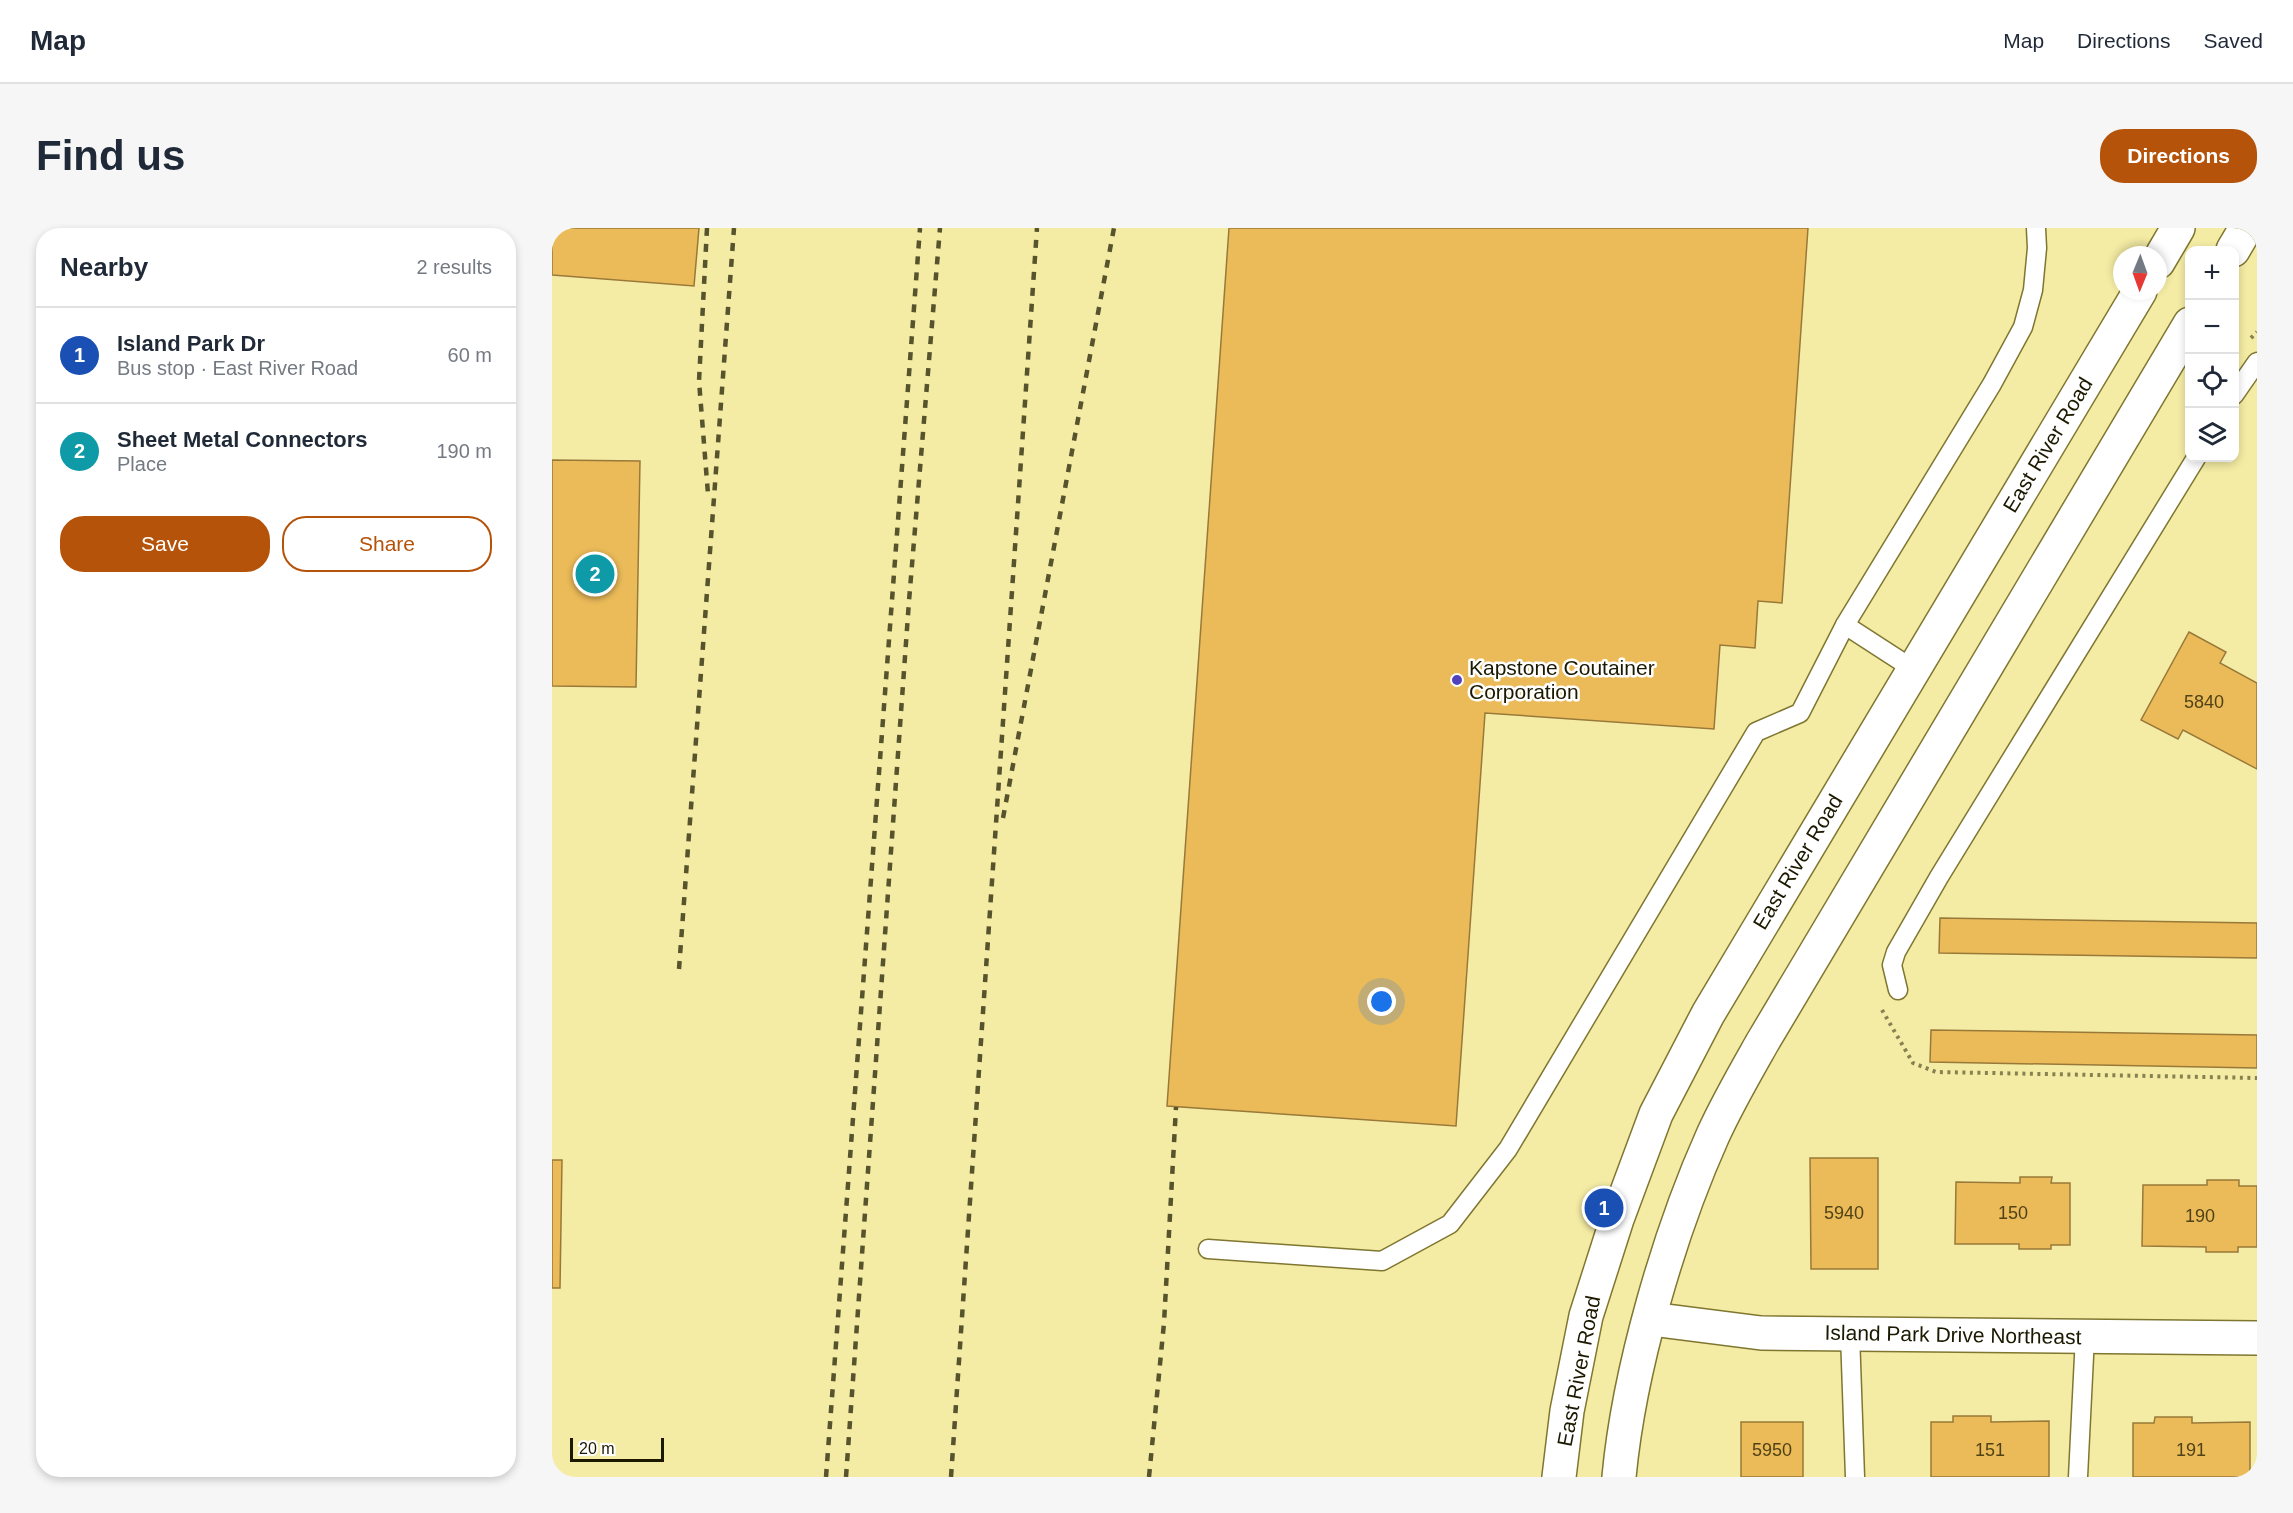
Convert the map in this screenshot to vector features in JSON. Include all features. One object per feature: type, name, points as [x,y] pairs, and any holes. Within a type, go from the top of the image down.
[{"type":"main road","points":[[2167,247],[2178,228]]},
{"type":"main road","points":[[2235,246],[2246,228]]},
{"type":"main road","name":"East River Road","points":[[1559,1477],[1567,1411],[1586,1316],[1617,1219],[1656,1114],[1708,1014],[2135,300]]},
{"type":"main road","points":[[1619,1477],[1624,1428],[1651,1319],[1674,1237],[1713,1135],[1762,1043],[2185,332]]},
{"type":"main road","name":"Island Park Drive Northeast","points":[[1651,1319],[1761,1332],[2257,1338]]},
{"type":"lane","points":[[1208,1249],[1382,1261],[1450,1224],[1508,1149],[1756,732],[1800,712],[1845,625],[1992,384],[2024,327],[2033,290],[2037,248],[2036,228]]},
{"type":"lane","points":[[2239,389],[2257,363]]},
{"type":"lane","points":[[1898,990],[1892,965],[1896,952],[1945,867],[2194,462]]},
{"type":"lane","points":[[1845,625],[1913,669]]},
{"type":"lane","points":[[1850,1334],[1855,1477]]},
{"type":"lane","points":[[2078,1477],[2085,1336]]},
{"type":"path","points":[[1877,1001],[1913,1063],[1936,1072],[2257,1078]]},
{"type":"building","points":[[552,228],[699,228],[694,286],[552,275]]},
{"type":"building","name":"Kapstone Coutainer Corporation","points":[[1229,228],[1808,228],[1782,603],[1758,601],[1755,648],[1720,645],[1714,729],[1485,713],[1456,1126],[1167,1106]]},
{"type":"building","points":[[552,460],[640,461],[636,687],[552,686]]},
{"type":"building","points":[[2189,632],[2226,652],[2220,663],[2257,683],[2257,769],[2183,730],[2178,739],[2141,720]]},
{"type":"building","points":[[1940,918],[2257,923],[2257,958],[1939,953]]},
{"type":"building","points":[[1931,1030],[2257,1035],[2257,1068],[1930,1062]]},
{"type":"building","points":[[1810,1158],[1878,1158],[1878,1269],[1811,1269]]},
{"type":"building","points":[[552,1160],[562,1160],[560,1288],[552,1288]]},
{"type":"building","points":[[2020,1177],[2052,1177],[2051,1183],[2070,1183],[2070,1245],[2051,1245],[2051,1249],[2019,1249],[2019,1244],[1955,1244],[1956,1182],[2020,1183]]},
{"type":"building","points":[[2207,1180],[2239,1180],[2239,1186],[2257,1186],[2257,1247],[2238,1247],[2238,1252],[2206,1252],[2206,1247],[2142,1246],[2143,1185],[2207,1185]]},
{"type":"building","points":[[1953,1416],[1991,1416],[1991,1422],[2049,1421],[2049,1477],[1931,1477],[1931,1422],[1953,1422]]},
{"type":"building","points":[[2155,1417],[2192,1417],[2192,1423],[2250,1422],[2250,1477],[2133,1477],[2133,1423],[2154,1423]]},
{"type":"building","points":[[1741,1422],[1803,1422],[1803,1477],[1741,1477]]},
{"type":"railway","points":[[707,228],[699,381],[708,494]]},
{"type":"railway","points":[[679,969],[734,228]]},
{"type":"railway","points":[[826,1477],[920,228]]},
{"type":"railway","points":[[846,1477],[909,601],[940,228]]},
{"type":"railway","points":[[951,1477],[1037,228]]},
{"type":"railway","points":[[1003,818],[1114,228]]},
{"type":"railway","points":[[1149,1477],[1164,1323],[1176,1107]]},
{"type":"place","name":"Sheet Metal Connectors","points":[[595,574]]},
{"type":"place","name":"Kapstone Coutainer Corporation","points":[[1457,680]]},
{"type":"place","name":"Island Park Dr","points":[[1604,1208]]}]
